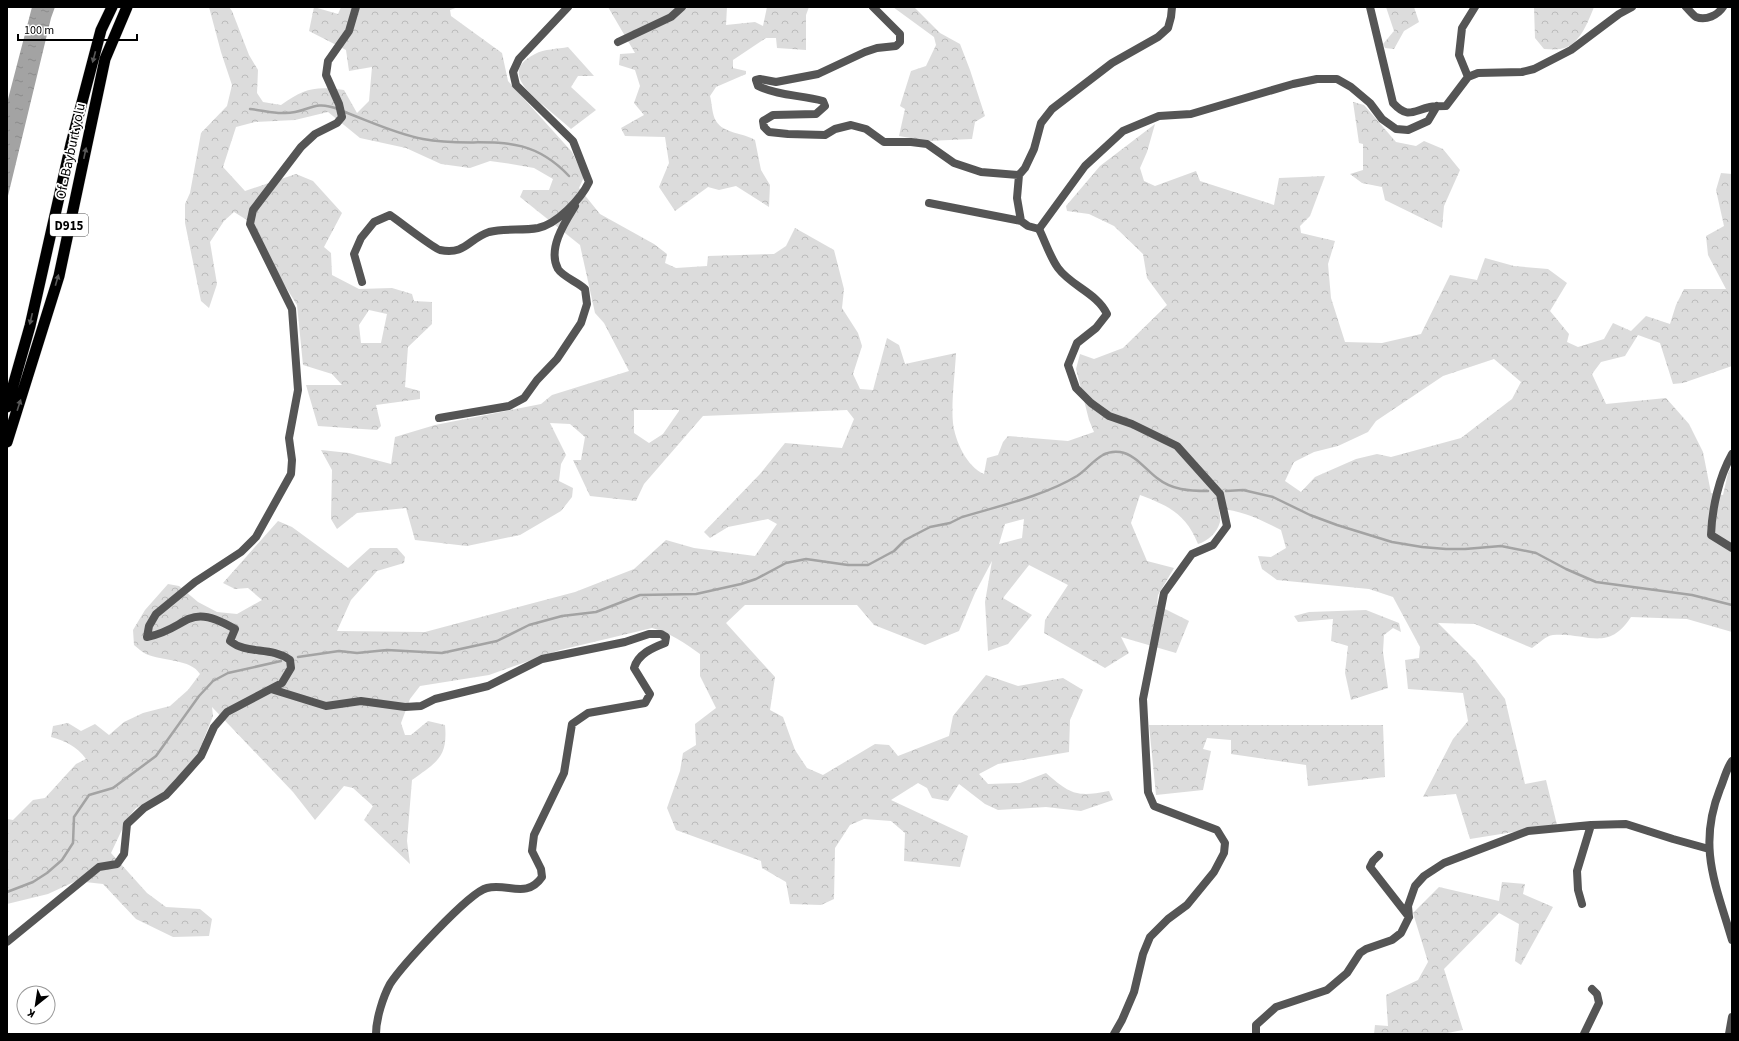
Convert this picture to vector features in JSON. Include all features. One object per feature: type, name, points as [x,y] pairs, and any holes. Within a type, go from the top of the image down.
[{"type":"highway","name":"Of - Bayburt yolu","points":[[7,407],[30,326],[71,144],[101,30],[112,7]]},
{"type":"highway","name":"Of - Bayburt yolu","points":[[7,442],[58,276],[104,59],[127,7]]},
{"type":"street","points":[[7,942],[99,867],[117,864],[124,854],[127,824],[144,808],[166,795],[201,756],[214,727],[227,712],[282,683],[291,668],[290,660],[283,654],[237,647],[230,641],[234,629],[216,618],[202,616],[187,618],[156,635],[146,637],[149,626],[156,614],[195,582],[241,552],[256,537],[291,474],[292,460],[289,438],[298,390],[292,310],[250,224],[253,210],[301,147],[315,134],[337,124],[342,117],[339,104],[326,75],[328,61],[349,31],[356,7]]},
{"type":"street","points":[[439,418],[509,406],[524,398],[557,359],[581,323],[587,304],[585,289],[558,268],[554,251],[558,237],[589,182],[573,141],[516,85],[513,72],[519,59],[568,7]]},
{"type":"street","points":[[618,42],[671,17],[682,7]]},
{"type":"street","points":[[873,7],[900,34],[900,42],[896,46],[877,48],[865,52],[818,74],[776,82],[760,79],[756,80],[758,86],[766,90],[782,95],[823,101],[825,106],[816,114],[773,115],[764,121],[764,127],[768,132],[825,135],[835,129],[851,126],[866,129],[884,142],[911,142],[927,144],[954,163],[981,172],[1019,175]]},
{"type":"street","points":[[1021,220],[1017,198],[1019,175],[1025,168],[1034,149],[1041,123],[1052,110],[1112,63],[1158,37],[1168,28],[1172,17],[1172,7]]},
{"type":"street","points":[[1370,7],[1393,103],[1401,112],[1411,113],[1437,106],[1446,106],[1468,77],[1478,73],[1522,72],[1534,68],[1571,50],[1632,7]]},
{"type":"street","points":[[1468,77],[1459,55],[1462,28],[1474,7]]},
{"type":"street","points":[[1686,7],[1696,16],[1705,18],[1713,16],[1723,7]]},
{"type":"street","points":[[1039,229],[1085,166],[1122,131],[1159,116],[1191,114],[1292,84],[1317,79],[1337,79],[1370,103],[1382,119],[1396,129],[1408,130],[1428,121],[1437,106]]},
{"type":"street","points":[[362,282],[354,254],[361,238],[374,222],[390,215],[438,249],[456,252],[489,233],[508,229],[540,228],[577,202]]},
{"type":"street","points":[[929,203],[1021,220],[1028,226],[1039,229],[1058,268],[1102,304],[1107,314],[1096,328],[1076,343],[1068,365],[1076,388],[1091,403],[1109,416],[1132,424],[1177,446],[1220,494],[1227,526],[1213,545],[1192,554],[1164,593],[1143,698],[1148,792],[1154,806],[1217,830],[1225,843],[1224,853],[1214,872],[1187,905],[1168,919],[1150,937],[1143,954],[1134,992],[1122,1020],[1114,1034]]},
{"type":"street","points":[[1732,454],[1724,468],[1712,520],[1711,535],[1732,548]]},
{"type":"street","points":[[272,688],[326,706],[361,701],[405,707],[421,706],[435,699],[488,686],[542,659],[625,642],[649,634],[661,634],[666,637],[665,643],[647,652],[636,662],[634,668],[650,694],[645,703],[588,713],[572,724],[564,774],[534,835],[532,850],[541,869],[542,878],[537,886],[528,889],[486,888],[472,897],[419,947],[390,984],[385,996],[376,1034]]},
{"type":"street","points":[[1732,761],[1712,807],[1709,849],[1709,862],[1732,940]]},
{"type":"street","points":[[1256,1034],[1256,1025],[1276,1007],[1327,990],[1348,973],[1360,953],[1401,933],[1409,917],[1408,906],[1416,886],[1424,876],[1444,863],[1528,831],[1591,825],[1626,824],[1709,849]]},
{"type":"street","points":[[1582,904],[1578,890],[1577,871],[1591,825]]},
{"type":"street","points":[[1379,855],[1370,867],[1409,917]]},
{"type":"street","points":[[1584,1034],[1599,1004],[1597,994],[1592,989]]},
{"type":"street","points":[[1729,1034],[1732,1017]]},
{"type":"green space","points":[[209,7],[229,7],[232,11],[249,55],[258,70],[257,93],[263,102],[281,105],[297,95],[311,90],[325,88],[344,90],[357,113],[369,101],[372,67],[349,71],[346,50],[309,31],[314,7],[338,14],[341,7],[458,7],[450,10],[451,16],[502,53],[508,81],[572,152],[584,177],[579,188],[600,214],[654,244],[667,254],[665,263],[676,268],[707,266],[708,256],[774,254],[786,246],[795,228],[834,250],[844,289],[842,308],[858,333],[862,346],[853,374],[860,389],[873,390],[887,338],[899,345],[905,364],[956,353],[952,407],[954,430],[959,445],[967,460],[978,471],[984,474],[987,458],[998,455],[1003,442],[1008,436],[1068,441],[1094,432],[1089,420],[1076,369],[1080,354],[1094,359],[1123,348],[1167,305],[1147,278],[1143,254],[1114,226],[1089,214],[1067,211],[1066,206],[1100,166],[1155,124],[1147,152],[1140,168],[1144,181],[1155,186],[1196,171],[1200,181],[1274,205],[1279,178],[1325,176],[1310,216],[1300,226],[1301,233],[1335,241],[1328,264],[1331,298],[1345,342],[1382,343],[1421,334],[1450,275],[1477,280],[1485,258],[1514,266],[1548,269],[1567,283],[1550,311],[1569,334],[1567,342],[1578,347],[1604,339],[1613,323],[1631,331],[1646,316],[1670,324],[1676,305],[1684,289],[1726,289],[1708,255],[1706,236],[1724,226],[1716,190],[1721,173],[1732,174],[1732,366],[1683,383],[1673,384],[1660,343],[1638,335],[1625,356],[1601,362],[1592,374],[1606,404],[1666,398],[1689,424],[1703,452],[1711,493],[1723,495],[1728,473],[1732,466],[1732,632],[1687,619],[1631,617],[1614,635],[1605,638],[1551,635],[1532,648],[1475,624],[1438,623],[1476,661],[1505,699],[1525,784],[1546,780],[1557,825],[1470,839],[1456,794],[1423,797],[1453,739],[1468,721],[1463,693],[1408,689],[1405,660],[1419,658],[1420,647],[1393,597],[1369,589],[1277,580],[1262,569],[1258,556],[1271,557],[1286,548],[1281,530],[1243,513],[1219,509],[1220,520],[1217,530],[1209,539],[1198,544],[1188,525],[1175,512],[1160,503],[1140,495],[1131,523],[1147,561],[1174,568],[1158,595],[1157,605],[1189,621],[1176,653],[1121,637],[1129,653],[1105,668],[1044,633],[1045,620],[1068,585],[1029,565],[1003,598],[1032,615],[1008,644],[988,651],[985,602],[992,561],[975,593],[959,631],[925,645],[874,625],[857,605],[745,605],[726,623],[775,677],[770,710],[783,717],[795,750],[807,768],[823,775],[875,744],[889,745],[898,756],[949,736],[953,716],[986,675],[1018,686],[1063,678],[1083,690],[1070,720],[1069,752],[998,764],[979,774],[988,784],[1020,783],[1046,773],[1068,790],[1082,794],[1109,791],[1113,800],[1081,811],[1046,807],[998,810],[985,804],[959,784],[948,801],[932,798],[927,788],[918,783],[891,800],[968,836],[960,867],[904,861],[905,833],[891,821],[864,819],[850,825],[835,848],[834,899],[821,905],[790,904],[786,882],[762,868],[761,861],[676,830],[667,808],[680,771],[683,753],[696,745],[695,724],[716,708],[700,676],[700,654],[677,639],[652,628],[560,650],[489,675],[420,686],[410,699],[401,723],[405,735],[411,735],[428,721],[445,725],[445,745],[439,758],[412,780],[407,841],[410,864],[364,820],[373,806],[353,788],[344,786],[315,820],[293,792],[212,707],[213,716],[198,753],[175,781],[161,794],[136,808],[127,819],[111,853],[147,893],[166,907],[200,909],[212,919],[209,936],[173,937],[136,919],[103,884],[76,881],[48,894],[7,904],[7,819],[13,820],[33,800],[45,798],[76,764],[86,759],[79,751],[70,745],[51,737],[53,726],[68,723],[81,731],[95,724],[109,735],[124,722],[143,713],[170,706],[188,690],[200,674],[196,669],[183,663],[144,653],[134,645],[133,630],[145,610],[168,584],[179,586],[198,602],[217,612],[237,614],[262,600],[248,588],[235,589],[223,583],[278,521],[292,527],[348,568],[370,548],[397,548],[405,557],[404,563],[377,571],[351,600],[337,631],[425,632],[575,592],[634,569],[666,540],[694,548],[755,556],[777,524],[768,519],[728,527],[710,538],[704,532],[760,474],[785,443],[842,448],[854,419],[847,410],[703,416],[644,484],[636,501],[590,496],[573,460],[581,460],[585,437],[570,424],[550,423],[566,455],[561,464],[559,481],[573,488],[572,497],[561,511],[520,535],[467,546],[415,540],[406,508],[357,513],[337,529],[331,519],[332,470],[321,450],[349,453],[391,464],[395,437],[435,425],[541,404],[552,395],[629,371],[604,323],[595,313],[580,245],[520,197],[523,190],[549,190],[553,179],[534,168],[490,161],[470,168],[441,164],[406,148],[360,138],[328,112],[295,120],[255,122],[236,127],[223,167],[245,191],[296,174],[313,181],[342,213],[324,247],[331,253],[332,275],[359,289],[392,288],[412,294],[414,301],[432,302],[432,324],[408,347],[405,387],[420,391],[420,399],[376,405],[381,426],[377,430],[318,426],[306,385],[342,385],[332,374],[303,365],[297,305],[277,273],[255,225],[234,212],[224,221],[210,242],[217,284],[209,308],[201,301],[185,223],[185,204],[190,193],[201,133],[227,106],[232,85],[221,52]],"holes":[[[369,310],[387,314],[381,343],[361,343],[359,325]],[[1494,359],[1521,382],[1512,399],[1461,438],[1391,457],[1377,454],[1356,459],[1315,477],[1301,492],[1285,481],[1294,462],[1314,452],[1338,446],[1368,432],[1376,421],[1443,376]],[[634,410],[679,410],[663,434],[649,443],[634,433]],[[1024,519],[1022,538],[999,544],[1005,524]]]},
{"type":"green space","points":[[608,7],[727,7],[726,25],[755,22],[763,26],[767,7],[809,7],[806,15],[806,50],[777,48],[776,38],[766,38],[733,60],[733,68],[746,71],[746,74],[716,87],[710,96],[714,116],[719,125],[728,131],[745,135],[755,140],[761,170],[770,185],[769,207],[736,186],[719,190],[708,187],[675,211],[659,187],[669,163],[665,137],[625,136],[621,128],[644,115],[634,103],[640,86],[635,70],[619,65],[620,54],[635,53]]},
{"type":"green space","points":[[893,7],[914,7],[940,33],[960,44],[985,116],[975,122],[972,139],[927,141],[899,136],[905,109],[900,106],[911,71],[926,66],[936,45],[934,37]]},
{"type":"green space","points":[[1386,7],[1414,7],[1419,22],[1404,31],[1394,49],[1385,48],[1383,44],[1394,31]]},
{"type":"green space","points":[[1534,7],[1594,7],[1586,26],[1578,39],[1567,47],[1560,49],[1544,49],[1535,38]]},
{"type":"green space","points":[[568,47],[594,76],[578,76],[571,87],[596,110],[571,129],[530,93],[520,80],[519,73],[520,66],[525,60],[535,54],[547,50]]},
{"type":"green space","points":[[1353,102],[1364,105],[1396,142],[1416,146],[1424,141],[1443,149],[1460,170],[1444,206],[1442,228],[1385,200],[1382,187],[1362,183],[1350,174],[1363,170],[1363,144],[1359,143]]},
{"type":"green space","points":[[1366,610],[1399,623],[1401,632],[1393,628],[1384,635],[1383,652],[1388,688],[1351,700],[1345,673],[1348,646],[1331,641],[1333,619],[1298,622],[1294,616],[1309,612]]},
{"type":"green space","points":[[1149,725],[1383,725],[1385,777],[1308,786],[1306,765],[1231,754],[1231,740],[1207,738],[1203,749],[1211,751],[1203,790],[1156,795]]},
{"type":"green space","points":[[1502,882],[1525,884],[1523,894],[1553,907],[1521,965],[1515,961],[1519,924],[1499,913],[1444,969],[1463,1030],[1442,1034],[1374,1034],[1375,1025],[1388,1026],[1386,995],[1418,980],[1428,962],[1413,913],[1439,887],[1499,901]]},
{"type":"water","points":[[32,7],[55,7],[51,18],[7,200],[7,103]]},
{"type":"waterway","points":[[250,109],[281,113],[300,111],[322,105],[338,109]]},
{"type":"waterway","points":[[342,111],[393,131],[423,139],[443,142],[499,143],[517,145],[534,151],[552,161],[569,176]]},
{"type":"waterway","points":[[298,657],[339,651],[357,653],[387,650],[442,653],[497,641],[529,625],[562,616],[596,612],[640,595],[696,594],[741,584],[756,579],[786,563],[806,559],[848,565],[868,565],[894,551],[905,540],[930,527],[950,523],[962,517],[1021,500],[1064,483],[1077,476],[1101,456],[1107,453],[1120,452],[1131,456],[1157,478],[1169,485],[1187,490],[1208,491]]},
{"type":"waterway","points":[[1226,491],[1243,490],[1273,497],[1310,515],[1392,542],[1446,549],[1501,546],[1536,553],[1566,569],[1596,582],[1692,595],[1732,605]]},
{"type":"waterway","points":[[7,892],[33,882],[47,873],[62,860],[73,843],[74,817],[89,795],[113,788],[156,756],[199,696],[213,681],[228,673],[281,661]]}]
